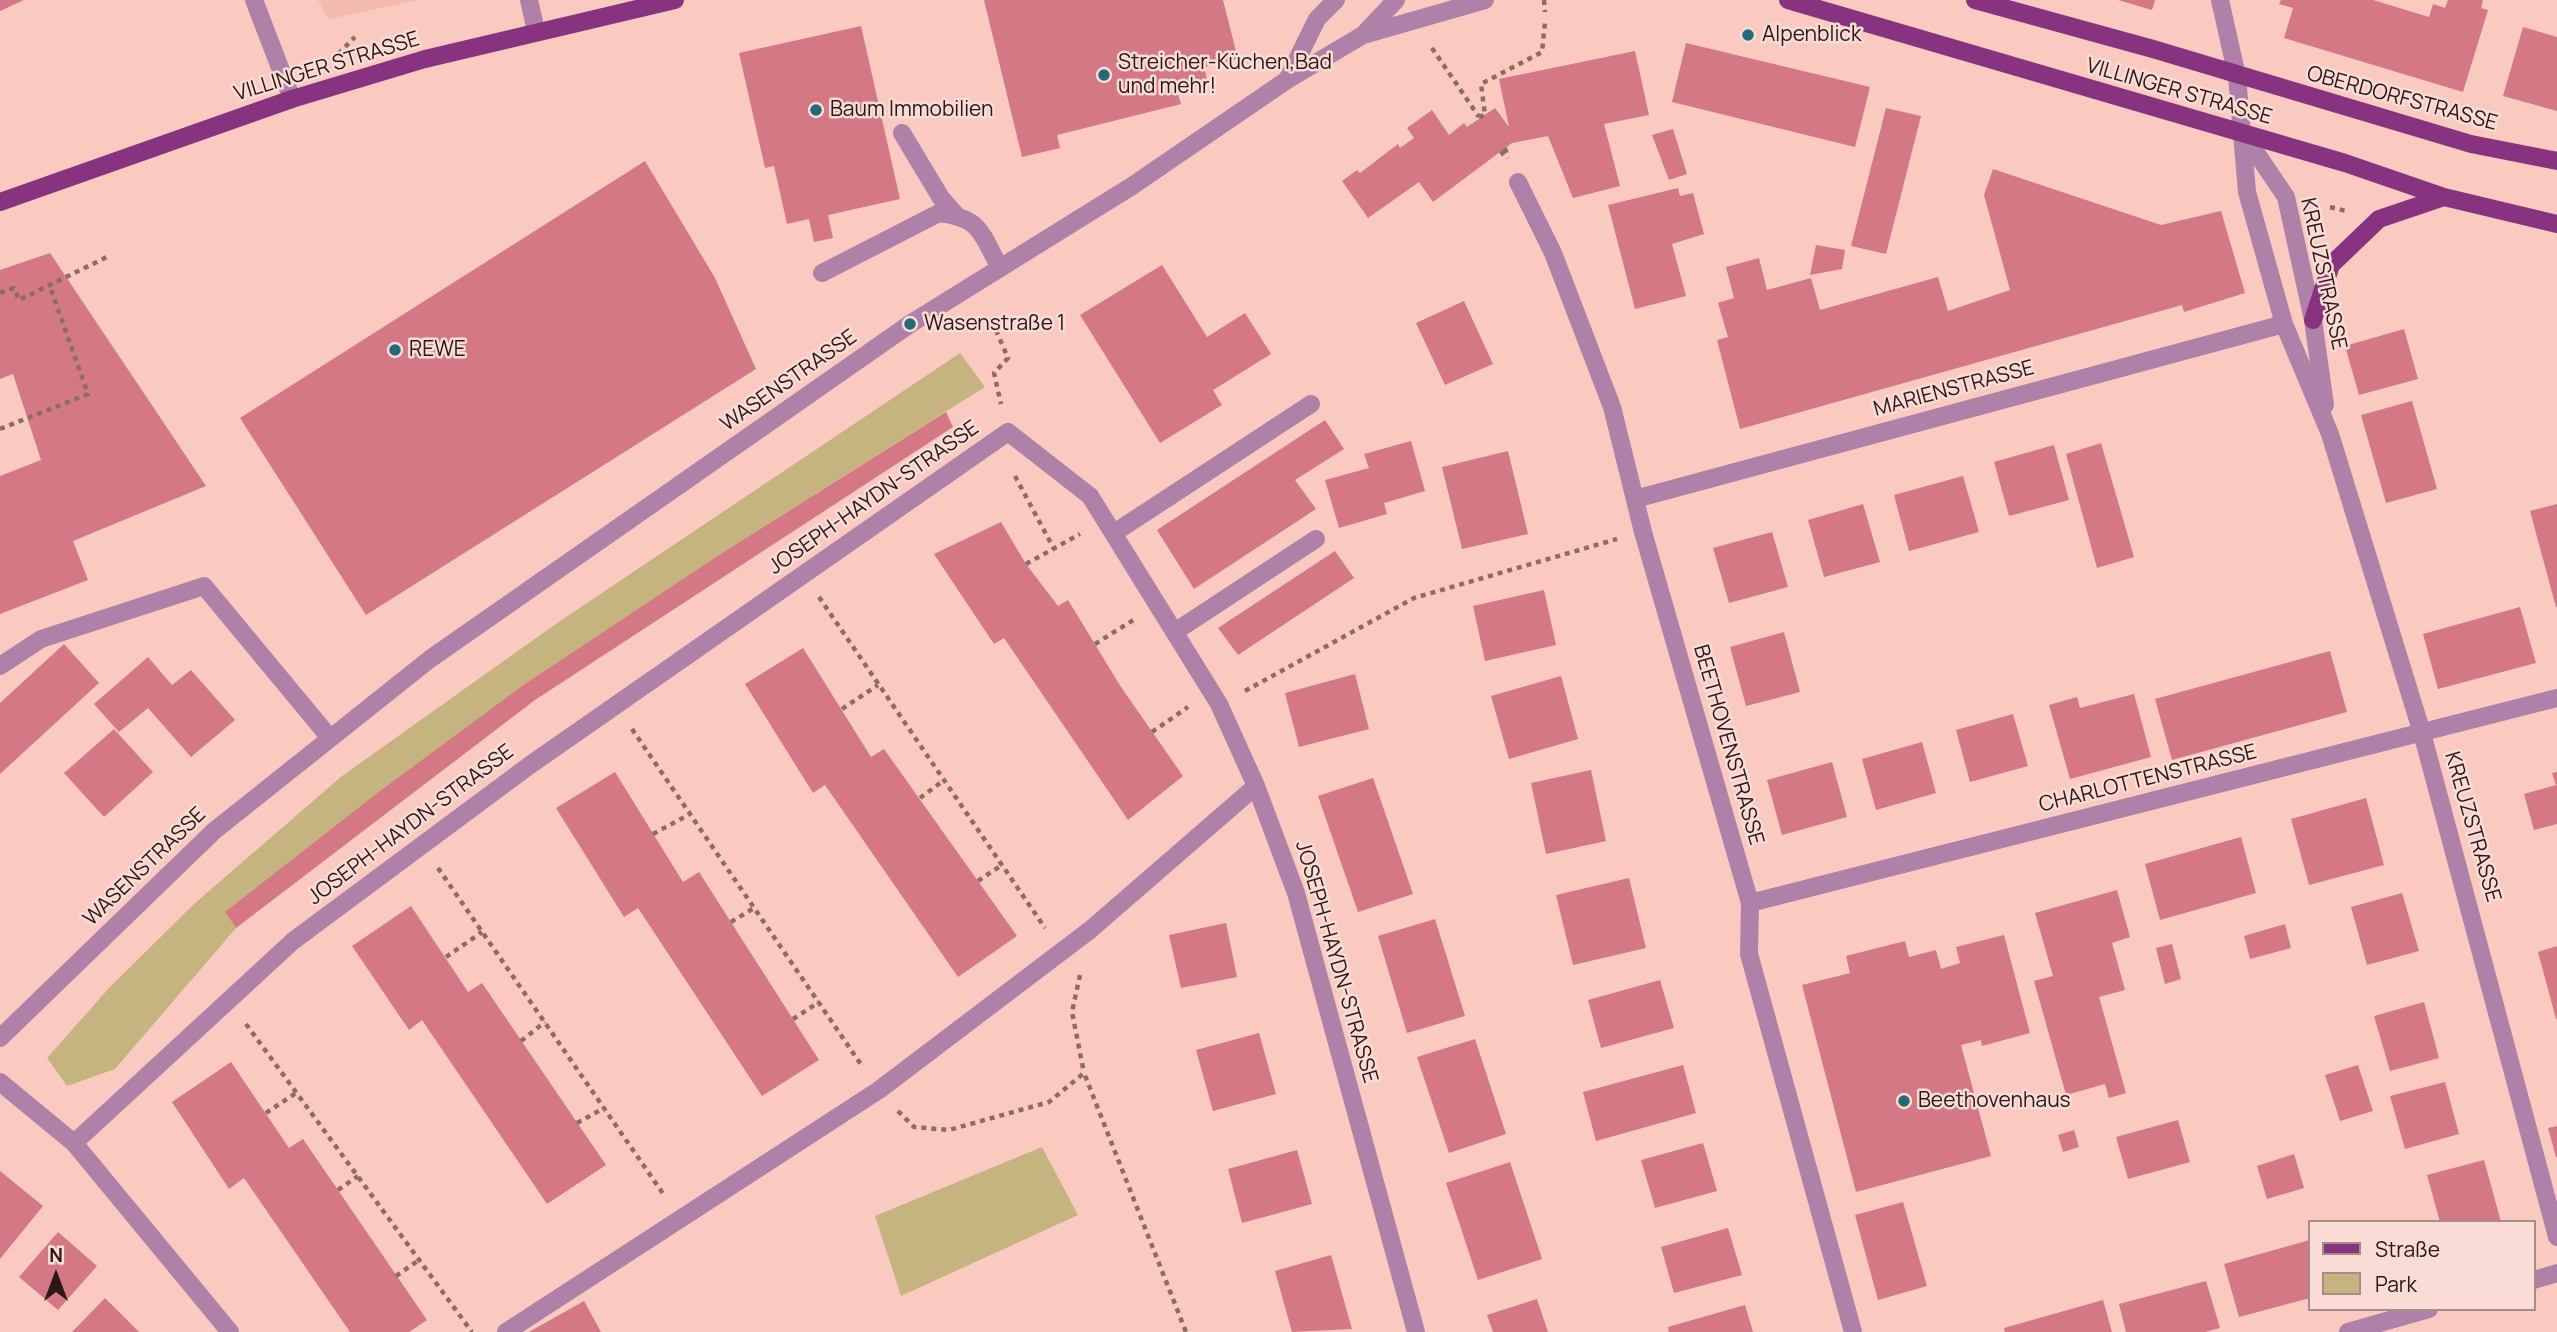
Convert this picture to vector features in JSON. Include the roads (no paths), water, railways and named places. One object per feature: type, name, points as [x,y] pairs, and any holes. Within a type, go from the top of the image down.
[{"type":"main road","name":"VILLINGER STRASSE","points":[[0,202],[292,99],[536,31],[675,0]]},
{"type":"main road","name":"VILLINGER STRASSE","points":[[1788,0],[2344,163],[2444,197],[2557,224]]},
{"type":"main road","name":"VILLINGER STRASSE","points":[[1975,0],[2153,49],[2237,76]]},
{"type":"main road","name":"OBERDORFSTRASSE","points":[[2237,76],[2471,144],[2557,161]]},
{"type":"main road","points":[[2313,320],[2331,265],[2379,219],[2444,197]]},
{"type":"street","points":[[254,0],[292,99]]},
{"type":"street","points":[[529,0],[536,31]]},
{"type":"street","name":"WASENSTRASSE","points":[[1287,80],[1317,19],[1320,0]]},
{"type":"street","name":"WASENSTRASSE","points":[[1317,19],[1336,0]]},
{"type":"street","name":"WASENSTRASSE","points":[[1363,35],[1395,0]]},
{"type":"street","name":"WASENSTRASSE","points":[[0,1038],[214,831],[441,651],[909,324],[1132,186],[1287,80],[1363,35],[1485,0]]},
{"type":"street","name":"KREUZSTRASSE","points":[[2220,0],[2237,76],[2247,192],[2284,324],[2330,433],[2422,733],[2557,1237]]},
{"type":"street","points":[[902,133],[941,198],[957,215]]},
{"type":"street","name":"KREUZSTRASSE","points":[[2244,135],[2286,197],[2313,320],[2330,433]]},
{"type":"street","name":"BEETHOVENSTRASSE","points":[[1518,182],[1553,253],[1612,407],[1643,532],[1750,903],[1749,954],[1853,1332]]},
{"type":"street","points":[[822,273],[939,213],[957,215],[975,223],[1000,268]]},
{"type":"street","name":"MARIENSTRASSE","points":[[1635,499],[2284,324]]},
{"type":"street","points":[[1110,527],[1311,404]]},
{"type":"street","name":"JOSEPH-HAYDN-STRASSE","points":[[74,1143],[293,941],[616,706],[1002,436],[1090,496],[1160,604],[1215,697],[1256,786],[1296,893],[1416,1332]]},
{"type":"street","points":[[1176,631],[1316,539]]},
{"type":"street","points":[[0,666],[41,639],[204,586],[330,738]]},
{"type":"street","name":"CHARLOTTENSTRASSE","points":[[1750,903],[2557,698]]},
{"type":"street","points":[[506,1332],[879,1090],[1090,930],[1256,786]]},
{"type":"street","points":[[0,1082],[74,1143],[230,1332]]},
{"type":"street","points":[[2536,1279],[2557,1273]]},
{"type":"street","points":[[2348,1332],[2422,1311]]},
{"type":"place","name":"Alpenblick","points":[[1748,35]]},
{"type":"place","name":"Streicher-Küchen,Bad und mehr!","points":[[1104,75]]},
{"type":"place","name":"Baum Immobilien","points":[[816,110]]},
{"type":"place","name":"Wasenstraße 1","points":[[910,324]]},
{"type":"place","name":"REWE","points":[[395,350]]},
{"type":"place","name":"Beethovenhaus","points":[[1904,1101]]}]
